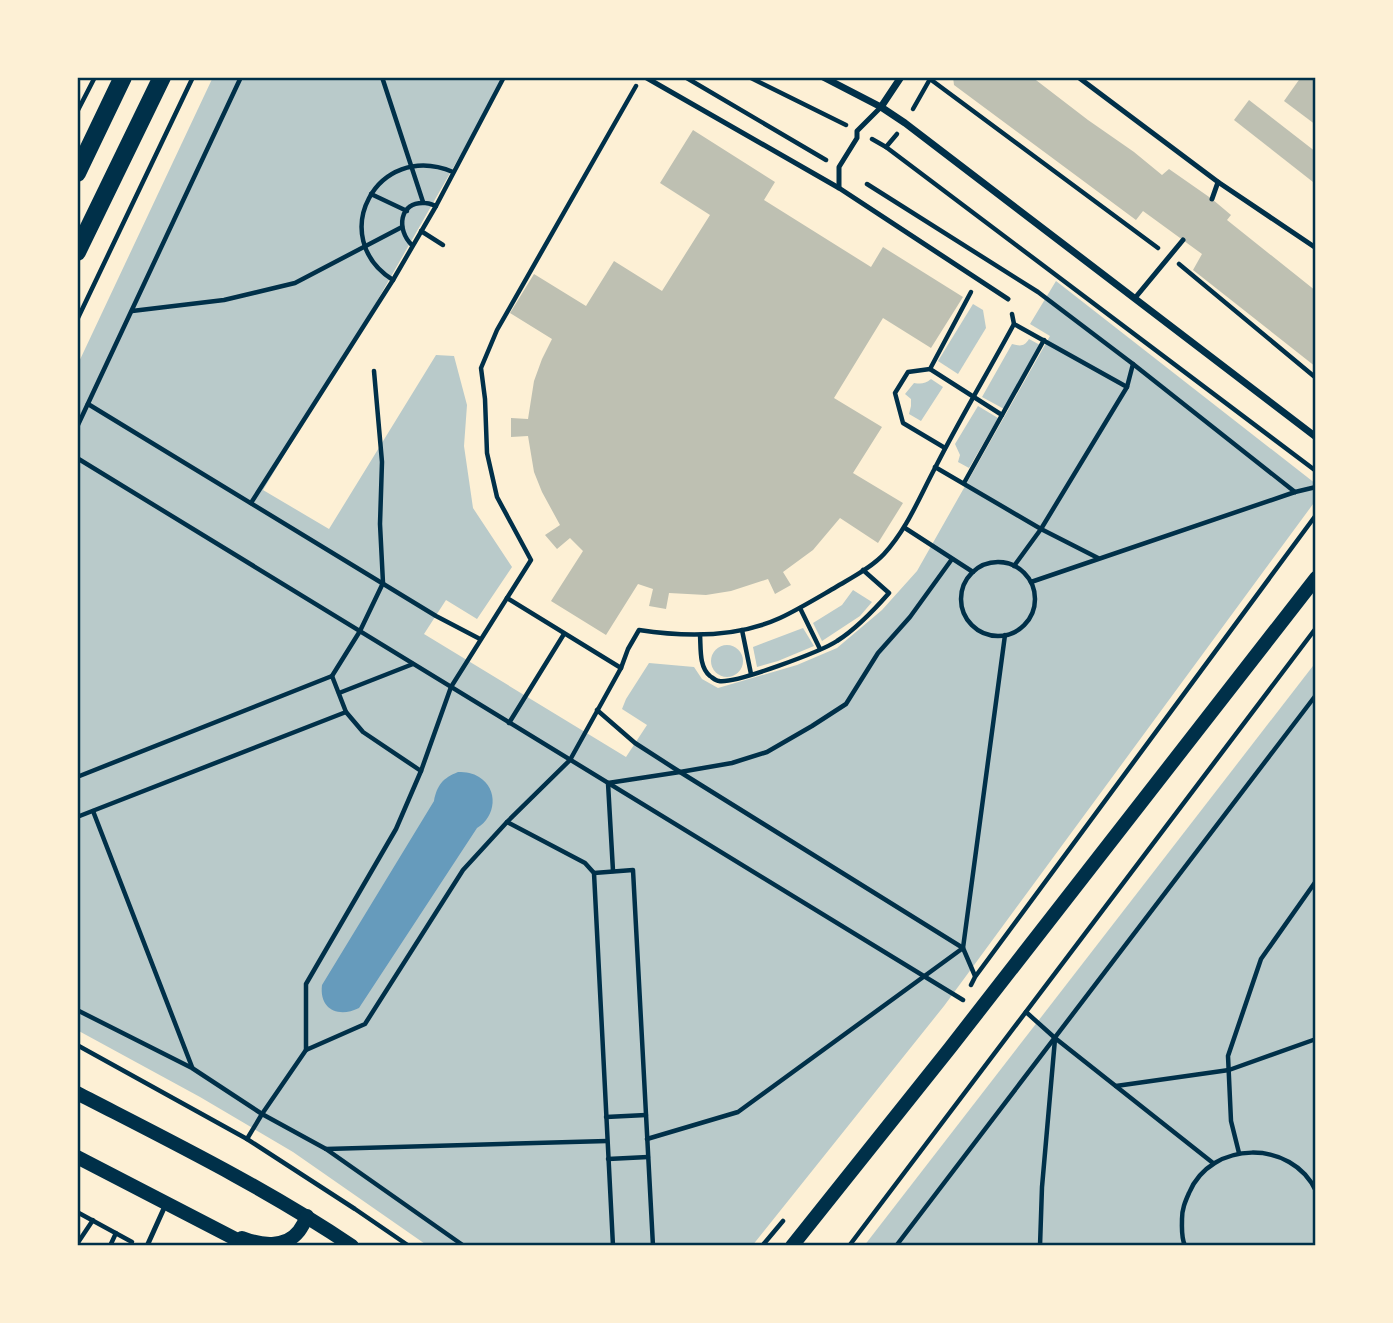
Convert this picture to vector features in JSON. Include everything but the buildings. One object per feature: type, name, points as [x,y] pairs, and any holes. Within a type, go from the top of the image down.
[{"type":"main road","points":[[77,173],[123,77]]},
{"type":"main road","points":[[77,252],[162,77]]},
{"type":"main road","points":[[792,1246],[959,1037],[1316,578]]},
{"type":"main road","points":[[77,1093],[246,1181],[352,1246]]},
{"type":"main road","points":[[77,1157],[249,1246]]},
{"type":"main road","points":[[228,1234],[265,1245],[280,1243],[299,1232],[307,1216]]},
{"type":"street","points":[[823,77],[881,107],[905,123],[1316,438]]},
{"type":"street","points":[[881,107],[901,77]]},
{"type":"lane","points":[[643,77],[839,188],[1008,299]]},
{"type":"lane","points":[[1078,77],[1218,182],[1316,247]]},
{"type":"lane","points":[[839,188],[839,167],[857,138],[857,131],[881,107]]},
{"type":"lane","points":[[1212,199],[1218,182]]},
{"type":"lane","points":[[1135,298],[1182,240]]},
{"type":"lane","points":[[147,1246],[166,1203]]},
{"type":"path","points":[[77,112],[95,77]]},
{"type":"path","points":[[77,320],[192,77]]},
{"type":"path","points":[[77,427],[241,77]]},
{"type":"path","points":[[382,77],[423,202]]},
{"type":"path","points":[[251,503],[393,280],[436,206],[504,77]]},
{"type":"path","points":[[306,1050],[306,984],[396,829],[421,771],[451,687],[531,560],[497,497],[487,453],[481,368],[497,330],[643,77]]},
{"type":"path","points":[[749,77],[886,147],[1316,471]]},
{"type":"path","points":[[931,77],[929,79],[1169,256],[1316,378]]},
{"type":"path","points":[[393,280],[371,260],[363,240],[362,219],[371,194],[384,179],[412,166],[427,165],[453,172]]},
{"type":"path","points":[[371,194],[407,211]]},
{"type":"path","points":[[412,244],[402,232],[402,218],[410,206],[423,202],[436,206]]},
{"type":"path","points":[[131,311],[224,300],[295,283],[402,227]]},
{"type":"path","points":[[421,231],[443,244]]},
{"type":"path","points":[[930,369],[978,279]]},
{"type":"path","points":[[247,1139],[306,1050],[365,1024],[463,870],[570,760],[639,630],[700,635],[742,630],[777,620],[882,556],[905,528],[945,448],[1014,324],[1008,299]]},
{"type":"path","points":[[1014,324],[1127,387]]},
{"type":"path","points":[[964,483],[1044,340]]},
{"type":"path","points":[[1014,566],[1041,529],[1127,387],[1133,364],[1295,492]]},
{"type":"path","points":[[945,448],[902,423],[895,393],[908,372],[930,369],[1002,415]]},
{"type":"path","points":[[77,777],[332,676],[360,631],[383,583],[380,524],[382,462],[374,371]]},
{"type":"path","points":[[88,404],[480,639]]},
{"type":"path","points":[[77,458],[964,1001]]},
{"type":"path","points":[[935,467],[1041,529],[1098,558]]},
{"type":"path","points":[[1031,582],[1316,487]]},
{"type":"path","points":[[1005,635],[963,948],[975,977],[1316,515]]},
{"type":"path","points":[[905,528],[973,572]]},
{"type":"path","points":[[608,783],[732,763],[767,752],[813,726],[846,704],[878,653],[952,559]]},
{"type":"path","points":[[993,563],[1014,566],[1024,572],[1035,593],[1035,604],[1025,625],[1016,632],[993,636],[972,625],[965,615],[962,592],[973,572],[993,563]]},
{"type":"path","points":[[700,635],[702,667],[709,676],[720,681],[796,660],[837,641],[876,608],[889,593],[863,570]]},
{"type":"path","points":[[507,598],[621,668]]},
{"type":"path","points":[[800,608],[820,649]]},
{"type":"path","points":[[849,1246],[1316,628]]},
{"type":"path","points":[[742,630],[751,674]]},
{"type":"path","points":[[509,723],[564,634]]},
{"type":"path","points":[[339,693],[413,664]]},
{"type":"path","points":[[332,676],[346,712],[363,733],[421,771]]},
{"type":"path","points":[[896,1246],[1316,695]]},
{"type":"path","points":[[597,710],[635,743],[963,948]]},
{"type":"path","points":[[77,817],[346,712]]},
{"type":"path","points":[[608,783],[613,871]]},
{"type":"path","points":[[93,811],[192,1068]]},
{"type":"path","points":[[507,822],[585,863],[594,873],[613,1246]]},
{"type":"path","points":[[594,873],[633,870],[653,1246]]},
{"type":"path","points":[[1239,1153],[1231,1121],[1228,1056],[1261,959],[1316,881]]},
{"type":"path","points":[[647,1139],[738,1112],[963,948]]},
{"type":"path","points":[[77,1010],[192,1068],[262,1114],[326,1149],[464,1246]]},
{"type":"path","points":[[1026,1012],[1213,1163]]},
{"type":"path","points":[[1040,1246],[1042,1187],[1055,1038]]},
{"type":"path","points":[[1115,1086],[1229,1070],[1316,1039]]},
{"type":"path","points":[[77,1045],[247,1139],[408,1246]]},
{"type":"path","points":[[606,1117],[646,1115]]},
{"type":"path","points":[[326,1149],[607,1141]]},
{"type":"path","points":[[1185,1246],[1182,1238],[1182,1210],[1193,1184],[1213,1163],[1239,1153],[1266,1153],[1292,1163],[1312,1182],[1316,1191]]},
{"type":"path","points":[[608,1159],[648,1157]]},
{"type":"path","points":[[77,1212],[139,1246]]},
{"type":"path","points":[[77,1244],[93,1220]]},
{"type":"path","points":[[110,1246],[116,1233]]},
{"type":"shaded area","points":[[213,77],[505,77],[377,301],[263,490],[329,529],[436,355],[454,356],[467,405],[464,446],[473,508],[512,567],[477,619],[446,600],[424,634],[626,757],[647,725],[622,709],[649,663],[694,667],[702,679],[718,688],[797,665],[837,648],[882,610],[917,571],[1050,336],[1030,324],[1056,281],[1316,484],[1316,500],[944,1006],[752,1246],[428,1246],[293,1152],[200,1097],[77,1030],[77,366]]},
{"type":"shaded area","points":[[973,304],[983,310],[986,328],[958,374],[938,361]]},
{"type":"shaded area","points":[[1029,339],[1040,345],[1004,409],[982,397],[1012,344],[1022,345]]},
{"type":"shaded area","points":[[931,379],[943,387],[921,421],[909,414],[911,399],[905,394],[914,383]]},
{"type":"shaded area","points":[[978,406],[998,418],[969,468],[958,462],[960,455],[955,444]]},
{"type":"shaded area","points":[[853,590],[872,602],[860,616],[822,641],[813,623],[842,605]]},
{"type":"shaded area","points":[[803,628],[814,646],[757,667],[753,647]]},
{"type":"shaded area","points":[[727,645],[738,650],[743,661],[738,672],[727,677],[716,672],[711,661],[716,650]]},
{"type":"shaded area","points":[[1316,662],[1316,1246],[864,1246]]},
{"type":"water","points":[[458,772],[477,776],[490,788],[493,803],[488,817],[477,828],[359,1008],[344,1012],[332,1010],[324,1001],[322,985],[434,801],[439,786]]}]
